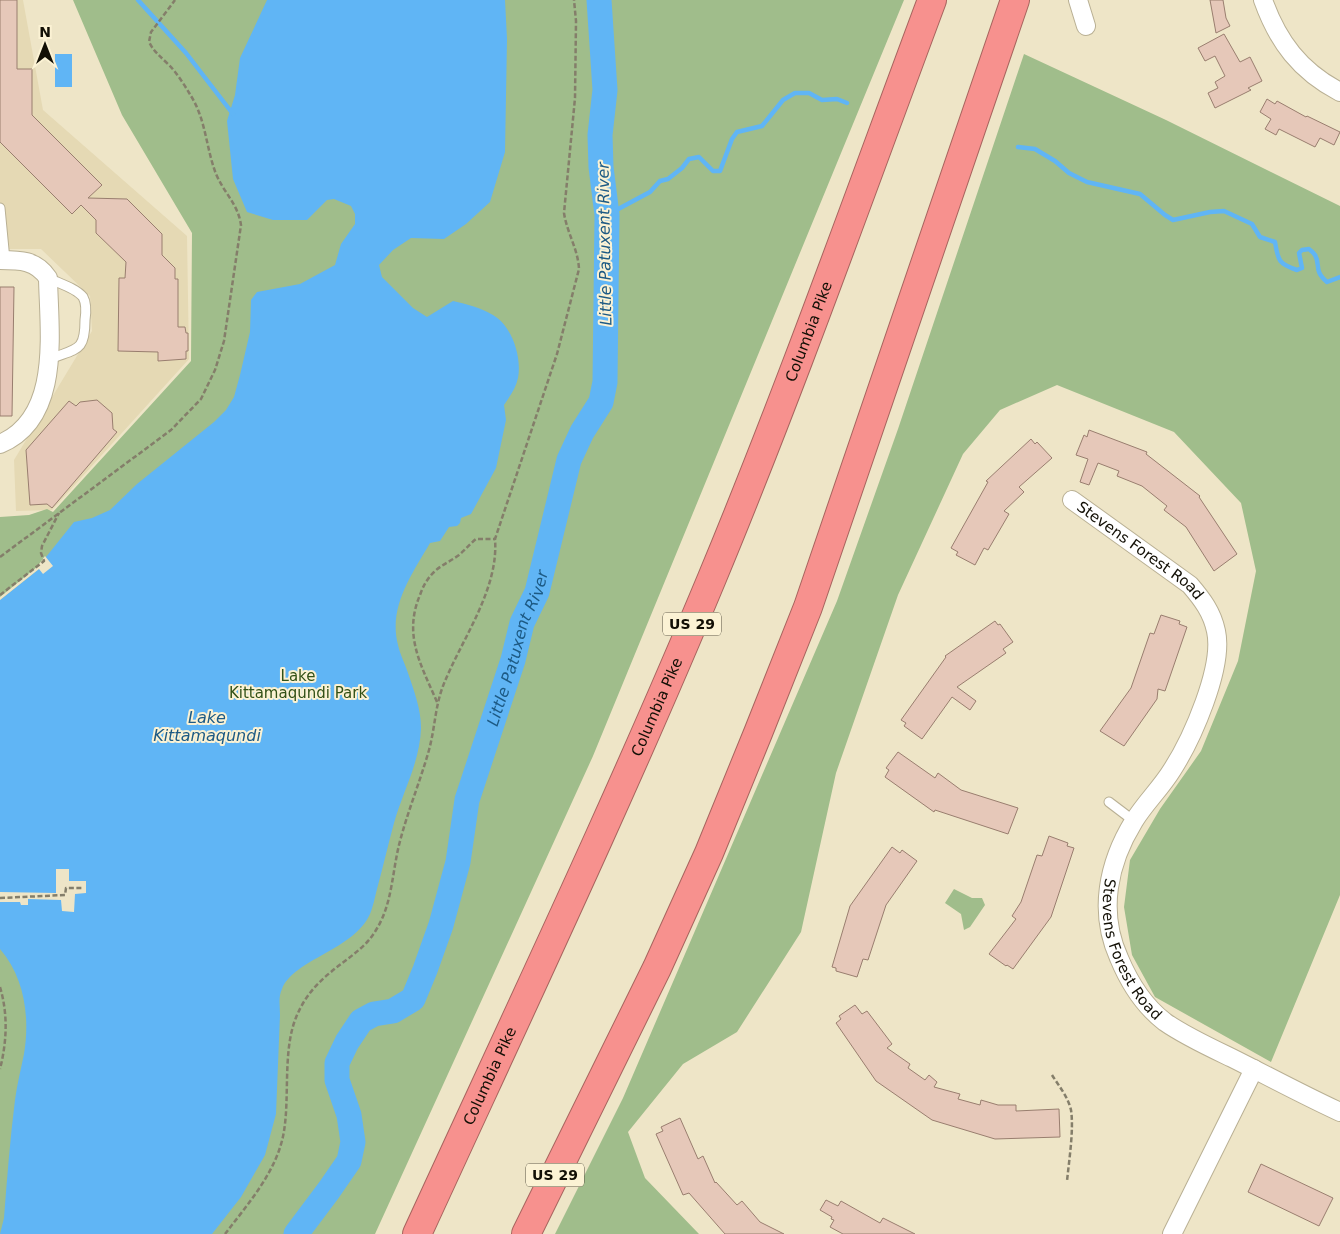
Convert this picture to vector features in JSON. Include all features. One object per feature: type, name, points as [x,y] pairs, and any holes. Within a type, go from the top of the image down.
[{"type":"highway","name":"Columbia Pike","points":[[417,1234],[608,816],[709,586],[762,455],[932,0]]},
{"type":"highway","name":"US 29","points":[[526,1234],[657,968],[709,853],[808,607],[1015,0]]},
{"type":"street","points":[[1078,0],[1086,26]]},
{"type":"street","points":[[1262,0],[1284,46],[1297,62],[1314,76],[1340,92]]},
{"type":"street","points":[[0,444],[20,431],[36,409],[42,398],[50,359],[48,278],[42,269],[30,263],[20,260],[2,260]]},
{"type":"street","name":"Stevens Forest Road","points":[[1072,500],[1190,585],[1206,604],[1217,632],[1217,654],[1211,681],[1200,715],[1188,742],[1173,768],[1134,821],[1117,853],[1108,896],[1108,930],[1123,969],[1135,990],[1165,1021],[1254,1070],[1340,1112]]},
{"type":"street","points":[[1172,1234],[1254,1070]]},
{"type":"lane","points":[[0,208],[2,260]]},
{"type":"lane","points":[[48,278],[77,292],[83,297],[86,304],[85,337],[82,344],[50,359]]},
{"type":"lane","points":[[1108,802],[1134,821]]},
{"type":"path","points":[[0,557],[171,430],[200,399],[216,370],[224,341],[241,226],[239,214],[217,176],[209,153],[204,125],[192,97],[170,66],[153,51],[149,42],[151,32],[175,0]]},
{"type":"path","points":[[225,1234],[252,1198],[278,1154],[286,1119],[290,1040],[298,1013],[319,982],[370,939],[383,916],[390,895],[399,845],[429,749],[437,703],[448,674],[474,623],[482,602],[495,559],[495,539],[557,354],[579,268],[578,256],[566,225],[564,213],[575,98],[576,21],[574,0]]},
{"type":"path","points":[[0,595],[44,562],[41,553],[42,546],[61,510]]},
{"type":"path","points":[[437,703],[412,636],[413,616],[417,600],[424,585],[435,570],[460,554],[476,539],[495,539]]},
{"type":"path","points":[[0,898],[66,895],[66,888],[83,888]]},
{"type":"path","points":[[0,987],[4,1003],[6,1037],[0,1069]]},
{"type":"path","points":[[1052,1075],[1066,1096],[1071,1109],[1072,1121],[1067,1181]]},
{"type":"shaded area","points":[[0,0],[23,0],[43,110],[187,236],[189,359],[52,510],[16,511],[14,460],[92,331],[90,296],[41,249],[0,249]]},
{"type":"green space","name":"Lake Kittamaqundi Park","points":[[73,0],[904,0],[593,756],[375,1234],[0,1234],[0,517],[29,515],[47,509],[53,512],[191,361],[192,233],[122,115]]},
{"type":"green space","points":[[1024,54],[1166,120],[1340,206],[1340,895],[1271,1062],[1155,997],[1132,955],[1124,907],[1130,860],[1160,809],[1201,751],[1238,661],[1256,571],[1241,503],[1174,432],[1057,385],[1000,410],[963,454],[898,595],[836,773],[801,932],[737,1032],[683,1064],[628,1132],[645,1178],[699,1234],[555,1234],[623,1098],[837,601],[898,429]]},
{"type":"green space","points":[[954,889],[972,898],[982,898],[985,905],[970,927],[964,930],[961,914],[945,903]]},
{"type":"water","name":"Lake Kittamaqundi","points":[[267,0],[505,0],[507,39],[505,152],[490,202],[466,224],[444,239],[411,238],[393,250],[379,265],[382,277],[413,308],[427,317],[453,301],[479,308],[500,320],[510,334],[517,352],[518,378],[514,389],[504,405],[506,420],[496,468],[471,514],[461,518],[457,526],[449,527],[440,541],[430,543],[409,579],[399,604],[396,617],[398,645],[415,693],[420,714],[421,728],[418,753],[394,823],[370,914],[351,937],[299,970],[282,989],[280,998],[276,1114],[265,1155],[241,1197],[212,1234],[0,1234],[4,1218],[15,1100],[26,1040],[26,1013],[20,985],[8,960],[0,949],[0,600],[39,569],[46,557],[74,522],[92,518],[110,510],[137,484],[214,422],[226,410],[234,397],[250,332],[251,300],[257,292],[300,284],[335,265],[341,244],[355,224],[355,214],[351,206],[334,199],[327,200],[307,220],[273,220],[247,212],[233,179],[227,121],[235,95],[240,58]]},
{"type":"water","points":[[55,54],[72,54],[72,87],[55,87]]},
{"type":"pier","points":[[45,556],[53,566],[43,574],[39,569],[0,600],[0,597],[37,567]]},
{"type":"pier","points":[[56,869],[69,869],[69,881],[86,881],[86,893],[75,894],[74,912],[62,911],[61,900],[28,899],[28,905],[21,905],[20,902],[0,902],[0,892],[56,893]]},
{"type":"building","points":[[0,0],[17,0],[17,69],[32,69],[32,115],[102,185],[88,198],[127,199],[162,234],[162,255],[175,268],[175,279],[178,279],[178,327],[185,327],[186,333],[188,333],[186,359],[158,361],[158,352],[118,351],[119,278],[125,278],[126,262],[96,233],[96,220],[81,205],[72,214],[0,142]]},
{"type":"building","points":[[1210,0],[1223,0],[1226,18],[1230,26],[1216,33]]},
{"type":"building","points":[[1224,34],[1240,62],[1250,57],[1262,81],[1248,88],[1251,90],[1215,108],[1208,93],[1218,88],[1215,82],[1225,76],[1215,56],[1205,61],[1198,48]]},
{"type":"building","points":[[1267,99],[1275,104],[1277,101],[1306,117],[1340,132],[1334,145],[1320,138],[1315,147],[1279,129],[1276,135],[1265,129],[1271,119],[1260,112]]},
{"type":"building","points":[[0,287],[14,287],[12,416],[0,416]]},
{"type":"building","points":[[97,400],[112,413],[113,429],[117,432],[52,508],[47,504],[30,505],[26,450],[69,401],[76,406],[80,402]]},
{"type":"building","points":[[1089,430],[1147,452],[1146,454],[1200,496],[1237,554],[1214,571],[1186,527],[1164,510],[1167,506],[1142,486],[1117,476],[1119,471],[1098,463],[1089,485],[1080,482],[1088,459],[1076,455],[1084,435],[1087,437]]},
{"type":"building","points":[[1031,439],[1035,444],[1037,442],[1052,458],[1019,487],[1024,492],[1004,511],[1009,514],[988,550],[984,548],[975,565],[956,555],[958,552],[951,548],[988,482],[986,481]]},
{"type":"building","points":[[1161,615],[1180,621],[1179,624],[1187,627],[1165,691],[1158,689],[1157,699],[1124,746],[1100,731],[1131,688],[1150,633],[1154,634]]},
{"type":"building","points":[[995,621],[998,625],[1000,624],[1013,642],[1003,649],[1006,653],[957,687],[976,701],[970,710],[952,697],[922,739],[904,726],[906,723],[901,720],[945,656]]},
{"type":"building","points":[[898,752],[935,778],[938,773],[961,790],[1018,808],[1008,834],[935,810],[934,812],[885,777],[889,770],[886,768]]},
{"type":"building","points":[[1049,836],[1068,843],[1067,846],[1074,848],[1051,917],[1013,969],[989,954],[1016,919],[1012,916],[1021,902],[1037,855],[1042,856]]},
{"type":"building","points":[[892,847],[900,853],[902,850],[917,861],[886,905],[868,960],[863,959],[857,977],[836,971],[836,968],[832,967],[850,906]]},
{"type":"building","points":[[855,1005],[862,1014],[867,1011],[892,1044],[887,1048],[910,1064],[908,1068],[925,1080],[929,1075],[937,1082],[934,1087],[960,1094],[958,1099],[980,1105],[981,1100],[998,1105],[1016,1105],[1016,1111],[1059,1109],[1060,1137],[995,1139],[932,1120],[876,1081],[836,1023],[841,1019],[839,1016]]},
{"type":"building","points":[[680,1118],[698,1159],[703,1156],[715,1183],[737,1205],[742,1201],[760,1222],[784,1234],[725,1234],[689,1193],[683,1195],[656,1134],[663,1131],[661,1127]]},
{"type":"building","points":[[1261,1164],[1333,1198],[1319,1226],[1248,1192]]},
{"type":"building","points":[[826,1200],[838,1206],[841,1201],[880,1223],[883,1218],[915,1234],[843,1234],[830,1227],[834,1220],[820,1210]]},
{"type":"waterway","points":[[138,0],[186,53],[233,114]]},
{"type":"waterway","name":"Little Patuxent River","points":[[296,1234],[349,1161],[353,1142],[349,1115],[337,1080],[337,1063],[347,1042],[361,1021],[374,1014],[393,1011],[413,999],[425,970],[441,925],[458,862],[467,800],[513,660],[522,623],[537,592],[569,460],[582,432],[601,402],[605,382],[607,215],[601,167],[600,135],[605,90],[599,0]]},
{"type":"waterway","points":[[607,215],[650,192],[660,181],[668,179],[682,168],[689,159],[699,157],[713,171],[720,171],[732,139],[737,132],[762,126],[783,100],[795,93],[809,93],[822,100],[837,99],[847,103]]},
{"type":"waterway","points":[[1018,147],[1035,149],[1055,161],[1069,173],[1087,182],[1140,194],[1173,220],[1224,211],[1252,224],[1260,237],[1275,242],[1280,261],[1286,266],[1297,270],[1302,268],[1299,253],[1302,250],[1309,249],[1315,255],[1320,274],[1327,282],[1340,277]]}]
